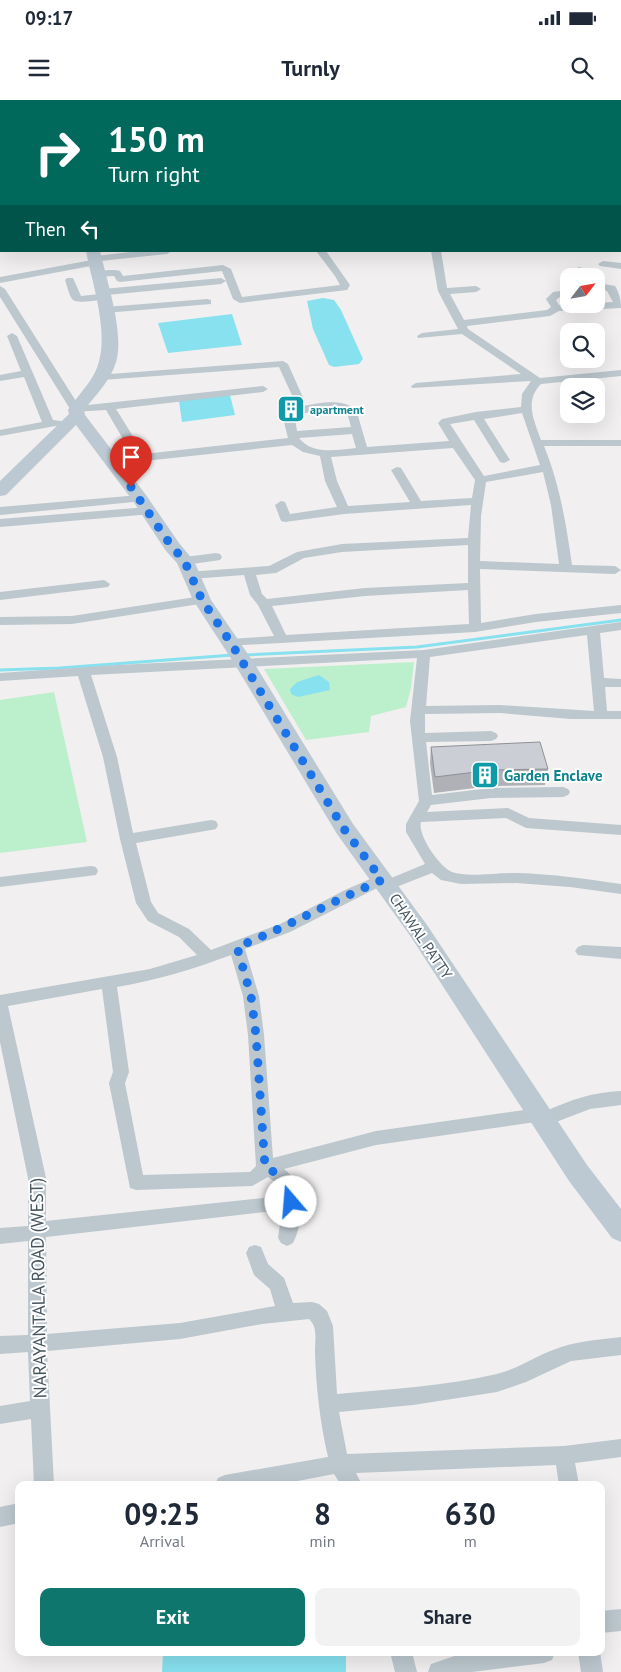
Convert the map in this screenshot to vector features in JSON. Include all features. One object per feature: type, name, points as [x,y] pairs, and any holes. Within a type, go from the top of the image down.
[{"type":"street","points":[[0,280],[99,261],[160,252]]},
{"type":"street","points":[[99,261],[117,273],[120,279],[225,268],[240,300],[343,288],[345,285],[342,278],[334,265],[328,262],[322,252]]},
{"type":"street","points":[[436,252],[443,291],[461,328],[534,379]]},
{"type":"street","points":[[99,261],[117,273]]},
{"type":"street","points":[[0,492],[20,474],[74,415],[100,377],[109,359],[111,336],[99,261]]},
{"type":"street","points":[[603,264],[621,266]]},
{"type":"street","points":[[70,280],[77,299],[208,302]]},
{"type":"street","points":[[104,300],[221,281]]},
{"type":"street","points":[[422,336],[550,313],[556,308],[620,305],[612,288],[605,287]]},
{"type":"street","points":[[0,289],[74,415]]},
{"type":"street","points":[[443,291],[476,289]]},
{"type":"street","points":[[556,308],[551,299],[560,294]]},
{"type":"street","points":[[12,336],[49,425]]},
{"type":"street","points":[[100,377],[283,364],[300,402],[289,418],[293,438],[307,450],[325,454],[456,444]]},
{"type":"street","points":[[0,378],[26,373]]},
{"type":"street","points":[[416,386],[621,373]]},
{"type":"street","points":[[534,379],[526,399],[527,409],[552,483],[566,568]]},
{"type":"street","points":[[0,434],[49,425],[74,415],[109,406],[264,389]]},
{"type":"street","points":[[294,411],[344,405],[352,412],[362,450]]},
{"type":"street","points":[[109,406],[140,458]]},
{"type":"street","points":[[475,628],[474,541],[476,501],[481,480],[456,444],[444,422],[476,415],[527,409]]},
{"type":"street","name":"CHAWAL PATTY","points":[[74,415],[144,505],[188,568],[202,600],[236,651],[344,829],[419,931],[578,1173],[621,1230]]},
{"type":"street","points":[[476,415],[504,460]]},
{"type":"street","points":[[111,463],[357,430]]},
{"type":"street","points":[[537,443],[621,443]]},
{"type":"street","points":[[325,454],[331,480],[344,510]]},
{"type":"street","points":[[481,480],[498,475],[546,468]]},
{"type":"street","points":[[397,470],[417,504]]},
{"type":"street","points":[[281,506],[285,518],[344,510],[476,501]]},
{"type":"street","points":[[0,511],[144,505]]},
{"type":"street","points":[[0,523],[144,505]]},
{"type":"street","points":[[188,568],[249,572],[272,570],[302,555],[342,548],[474,541]]},
{"type":"street","points":[[188,568],[216,557]]},
{"type":"street","points":[[475,565],[615,570]]},
{"type":"street","points":[[249,572],[256,595],[264,603],[281,638]]},
{"type":"street","points":[[0,596],[104,584]]},
{"type":"street","points":[[264,603],[365,592],[475,586]]},
{"type":"street","points":[[0,621],[72,620],[202,600]]},
{"type":"street","points":[[0,677],[83,672],[236,651],[281,638],[475,628],[536,618],[621,609]]},
{"type":"street","points":[[236,651],[424,654],[621,626]]},
{"type":"street","points":[[593,630],[601,715]]},
{"type":"street","points":[[424,654],[417,721],[419,738],[426,755],[426,801],[413,824],[413,832],[434,866],[446,876],[461,879],[516,878],[570,882],[621,889]]},
{"type":"street","points":[[83,672],[110,757],[127,839],[144,903],[153,916],[184,932],[198,944],[208,958]]},
{"type":"street","points":[[598,682],[621,683]]},
{"type":"street","points":[[419,710],[500,709],[554,714],[621,715]]},
{"type":"street","points":[[419,738],[491,736]]},
{"type":"street","points":[[426,801],[491,793],[563,792]]},
{"type":"street","points":[[418,817],[508,813],[526,823],[621,830]]},
{"type":"street","points":[[127,839],[211,825]]},
{"type":"street","points":[[0,1003],[150,975],[208,958],[284,928],[350,894],[434,866]]},
{"type":"street","points":[[0,882],[91,871]]},
{"type":"street","points":[[109,983],[121,1072],[117,1083],[136,1183],[252,1179],[261,1174],[265,1167],[256,1035],[251,996],[237,947]]},
{"type":"street","points":[[583,951],[621,954]]},
{"type":"street","name":"NARAYANTALA ROAD (WEST)","points":[[0,1003],[5,1054],[37,1178],[38,1343],[44,1481]]},
{"type":"street","points":[[265,1167],[376,1138],[541,1117],[596,1099],[621,1098]]},
{"type":"street","points":[[265,1167],[279,1175],[288,1184],[291,1202],[287,1238]]},
{"type":"street","points":[[0,1236],[291,1202]]},
{"type":"street","points":[[254,1253],[260,1269],[278,1284],[286,1312]]},
{"type":"street","points":[[0,1345],[180,1330],[286,1312],[312,1310],[320,1317],[324,1326],[330,1426],[338,1464],[349,1481]]},
{"type":"street","points":[[329,1404],[413,1396],[497,1383],[519,1376],[571,1352],[621,1346]]},
{"type":"street","points":[[0,1415],[40,1408]]},
{"type":"street","points":[[247,1481],[338,1464],[564,1455],[621,1448]]},
{"type":"street","points":[[564,1455],[568,1481]]},
{"type":"street","points":[[0,1517],[15,1514]]},
{"type":"street","points":[[605,1622],[621,1620]]},
{"type":"street","points":[[402,1656],[406,1672]]},
{"type":"street","points":[[439,1672],[479,1659],[507,1656]]},
{"type":"street","points":[[590,1656],[592,1672]]},
{"type":"green space","points":[[414,662],[411,688],[406,707],[371,716],[369,732],[306,740],[264,669]]},
{"type":"green space","points":[[54,692],[87,842],[0,853],[0,700]]},
{"type":"water","points":[[323,298],[334,300],[341,310],[363,359],[359,364],[334,367],[329,365],[313,329],[307,301]]},
{"type":"water","points":[[232,314],[242,345],[168,353],[158,323]]},
{"type":"water","points":[[230,395],[235,415],[182,422],[179,401]]},
{"type":"water","points":[[319,675],[329,682],[330,690],[298,697],[291,694],[290,689],[297,682]]},
{"type":"water","points":[[163,1656],[346,1656],[346,1672],[162,1672]]},
{"type":"building","points":[[540,742],[548,769],[492,770],[435,777],[431,747]]},
{"type":"waterway","points":[[245,655],[417,647],[621,620]]},
{"type":"waterway","points":[[0,670],[60,668],[233,655]]},
{"type":"place","name":"apartment","points":[[291,409]]},
{"type":"place","name":"Garden Enclave","points":[[485,775]]},
{"type":"route","points":[[131,487],[172,547],[184,560],[202,600],[231,643],[344,829],[382,880],[350,894],[284,928],[237,947],[251,996],[256,1035],[265,1167],[279,1175],[288,1184],[291,1202]]}]
